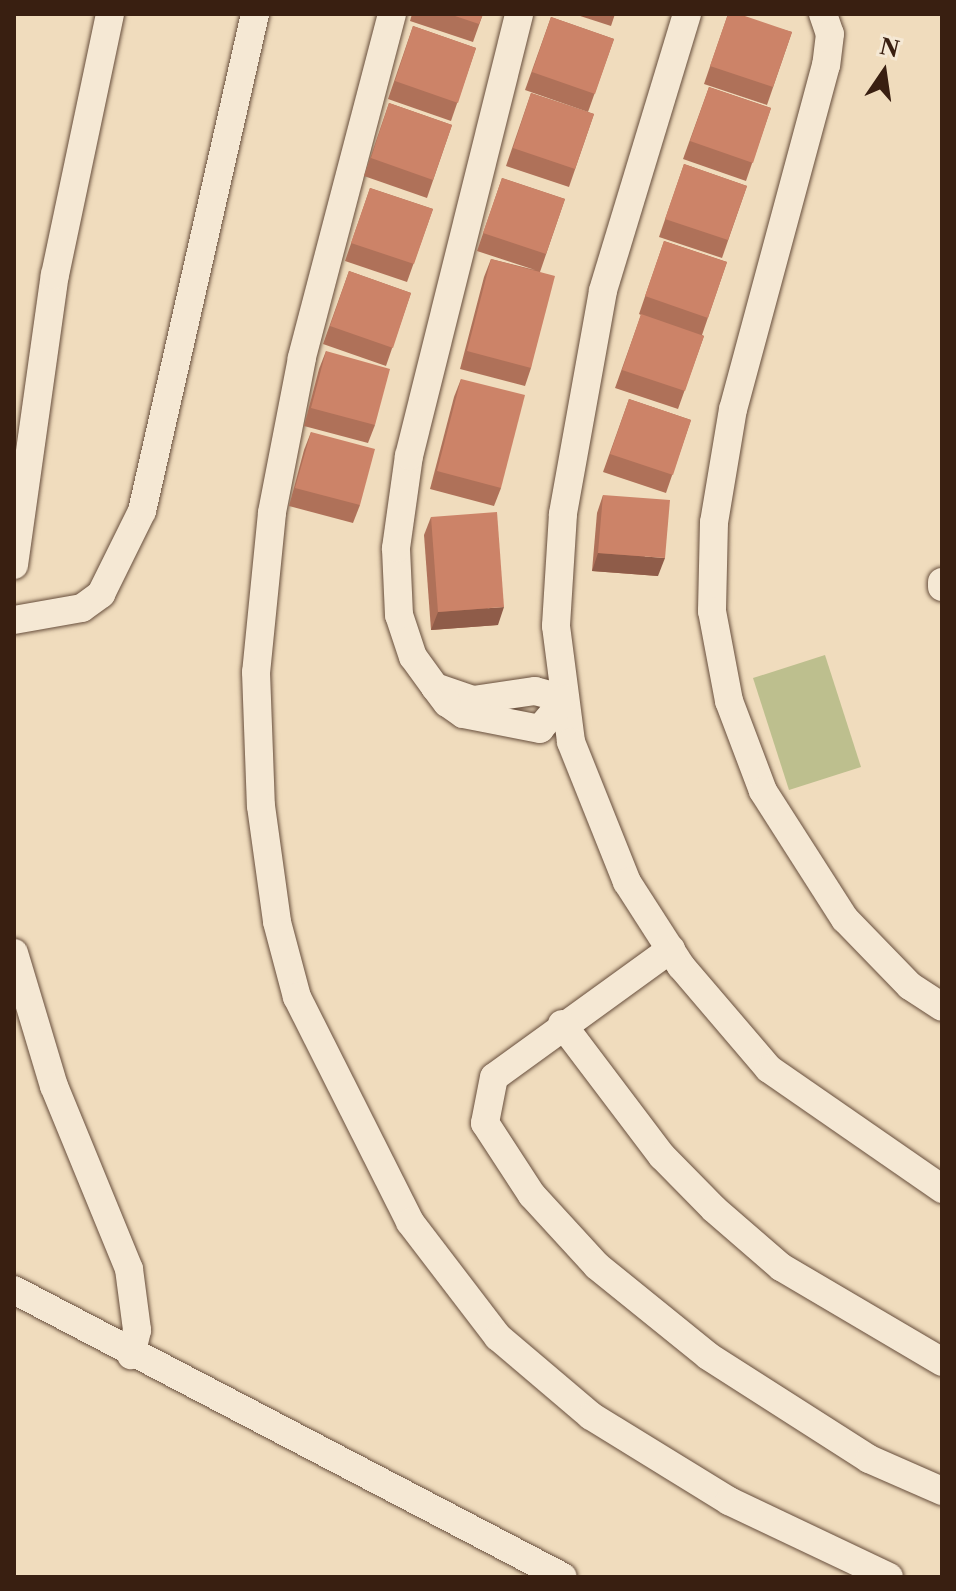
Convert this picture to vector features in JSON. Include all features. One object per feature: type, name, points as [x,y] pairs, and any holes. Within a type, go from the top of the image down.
[{"type":"street","points":[[14,565],[55,275],[110,14]]},
{"type":"street","points":[[14,620],[82,608],[101,594],[142,511],[255,14]]},
{"type":"street","points":[[392,14],[302,358],[272,513],[256,672],[261,806],[277,922],[297,997],[410,1222],[498,1337],[616,1432],[729,1501],[889,1577]]},
{"type":"street","points":[[519,14],[445,290],[396,548],[399,615],[413,657],[435,687],[463,714],[520,729],[540,729],[565,699]]},
{"type":"street","points":[[687,14],[603,291],[576,429],[556,626],[565,699],[588,798],[671,949],[769,1069],[942,1189]]},
{"type":"street","points":[[823,14],[830,34],[826,65],[733,409],[714,522],[712,611],[729,701],[763,791],[845,919],[910,986],[942,1007]]},
{"type":"street","points":[[671,949],[562,1024],[494,1077],[485,1098],[485,1123],[532,1195],[597,1266],[708,1356],[869,1459],[942,1491]]},
{"type":"street","points":[[14,953],[54,1086],[129,1269],[137,1330],[131,1355]]},
{"type":"street","points":[[562,1024],[662,1156],[714,1209],[834,1302],[942,1362]]},
{"type":"street","points":[[14,1290],[131,1355],[563,1577]]},
{"type":"green space","points":[[825,655],[861,767],[789,790],[753,678]]},
{"type":"building","points":[[449,14],[483,14],[479,24]]},
{"type":"building","points":[[728,14],[739,14],[792,32],[773,87],[710,66]]},
{"type":"building","points":[[551,17],[614,39],[595,94],[532,72]]},
{"type":"building","points":[[413,26],[476,48],[458,103],[395,81]]},
{"type":"building","points":[[709,87],[771,108],[753,163],[690,141]]},
{"type":"building","points":[[531,93],[594,114],[575,169],[513,148]]},
{"type":"building","points":[[389,103],[452,125],[433,180],[371,158]]},
{"type":"building","points":[[684,164],[747,186],[728,240],[665,219]]},
{"type":"building","points":[[502,178],[565,199],[546,254],[483,233]]},
{"type":"building","points":[[370,188],[433,209],[414,264],[351,243]]},
{"type":"building","points":[[664,241],[727,262],[708,318],[645,296]]},
{"type":"building","points":[[491,259],[555,276],[531,368],[467,351]]},
{"type":"building","points":[[349,271],[411,293],[393,348],[330,326]]},
{"type":"building","points":[[641,314],[704,336],[685,391],[622,370]]},
{"type":"building","points":[[326,351],[390,369],[375,425],[311,408]]},
{"type":"building","points":[[461,379],[525,395],[501,488],[437,471]]},
{"type":"building","points":[[629,399],[691,420],[673,475],[610,454]]},
{"type":"building","points":[[311,432],[375,449],[360,505],[295,488]]},
{"type":"building","points":[[603,495],[670,500],[665,558],[598,553]]},
{"type":"building","points":[[497,512],[504,607],[438,612],[431,517]]}]
